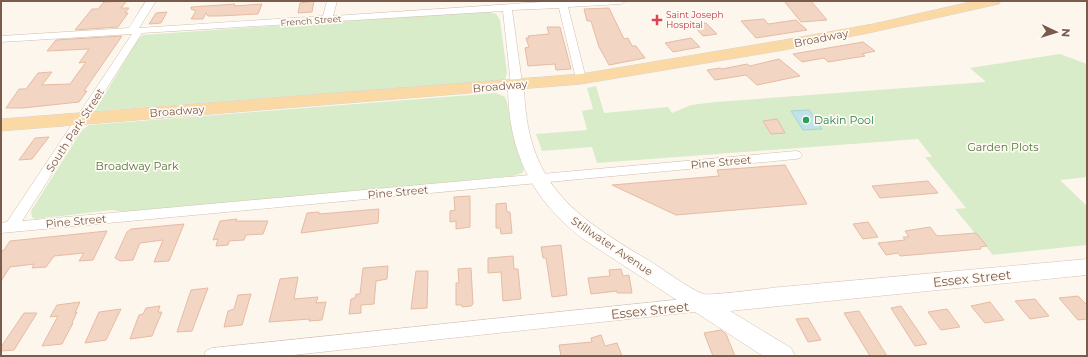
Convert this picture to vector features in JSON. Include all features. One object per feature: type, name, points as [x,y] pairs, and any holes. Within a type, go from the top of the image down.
[{"type":"main road","name":"Broadway","points":[[1,125],[581,79],[784,45],[880,27],[994,1]]},
{"type":"main road","name":"Stillwater Avenue","points":[[516,85],[515,101],[525,150],[538,179],[559,207],[609,246],[703,304],[783,356]]},
{"type":"main road","name":"Essex Street","points":[[703,304],[1087,267]]},
{"type":"street","name":"South Park Street","points":[[6,228],[83,119],[136,31],[151,1]]},
{"type":"street","points":[[327,20],[332,1]]},
{"type":"street","name":"French Street","points":[[1,39],[327,20],[507,8],[562,2],[620,1]]},
{"type":"street","points":[[562,2],[581,79]]},
{"type":"street","name":"Stillwater Avenue","points":[[507,8],[516,85]]},
{"type":"street","name":"Pine Street","points":[[6,228],[796,155]]},
{"type":"street","name":"Essex Street","points":[[212,356],[703,304]]},
{"type":"green space","points":[[487,11],[496,14],[500,20],[507,73],[505,80],[95,111],[138,39],[143,35]]},
{"type":"green space","name":"Garden Plots","points":[[1060,54],[1087,64],[1087,177],[1060,180],[1087,206],[1087,245],[993,255],[955,209],[966,208],[925,157],[932,157],[918,139],[597,163],[592,147],[542,151],[536,134],[587,130],[582,111],[593,109],[587,88],[596,86],[604,113],[668,107],[672,113],[691,105],[715,102],[986,82],[970,68]]},
{"type":"green space","name":"Broadway Park","points":[[496,93],[505,97],[507,102],[513,136],[524,170],[522,173],[513,176],[129,213],[112,210],[35,219],[32,217],[31,211],[82,130],[89,125]]},
{"type":"water","name":"Dakin Pool","points":[[809,110],[822,129],[803,130],[791,111]]},
{"type":"building","points":[[127,1],[121,8],[129,8],[125,13],[128,13],[118,27],[75,30],[92,9],[98,9],[104,2]]},
{"type":"building","points":[[314,1],[312,12],[298,13],[300,3]]},
{"type":"building","points":[[784,1],[811,1],[827,20],[801,22]]},
{"type":"building","points":[[235,4],[234,6],[262,4],[258,14],[208,16],[206,13],[203,19],[191,19],[196,11],[191,9],[191,7]]},
{"type":"building","points":[[609,8],[624,39],[628,38],[632,46],[636,46],[645,58],[609,65],[599,47],[591,21],[587,21],[584,9]]},
{"type":"building","points":[[167,12],[161,23],[149,24],[156,13]]},
{"type":"building","points":[[764,19],[768,24],[796,20],[807,30],[756,38],[741,21]]},
{"type":"building","points":[[706,23],[717,34],[703,36],[693,25]]},
{"type":"building","points":[[547,27],[560,27],[571,69],[556,70],[555,64],[528,66],[525,48],[529,47],[526,38],[529,38],[528,36],[549,34]]},
{"type":"building","points":[[122,36],[84,91],[87,91],[79,102],[23,108],[6,108],[19,89],[26,89],[38,73],[52,72],[42,85],[70,84],[86,62],[79,63],[89,49],[47,51],[56,40]]},
{"type":"building","points":[[691,38],[700,47],[673,52],[665,43]]},
{"type":"building","points":[[863,42],[875,51],[862,54],[865,56],[828,62],[824,58],[802,62],[793,54]]},
{"type":"building","points":[[779,59],[800,76],[757,85],[746,75],[715,80],[707,70],[722,69],[747,64],[750,66]]},
{"type":"building","points":[[777,119],[785,133],[771,134],[763,121]]},
{"type":"building","points":[[49,137],[32,159],[19,160],[35,138]]},
{"type":"building","points":[[785,165],[807,204],[676,215],[612,185],[719,176],[717,170]]},
{"type":"building","points":[[928,181],[938,193],[880,198],[872,186]]},
{"type":"building","points":[[470,196],[470,227],[456,229],[456,221],[450,222],[450,211],[455,210],[454,197]]},
{"type":"building","points":[[506,203],[507,212],[510,212],[512,233],[501,234],[500,228],[496,228],[496,204]]},
{"type":"building","points":[[379,209],[378,223],[301,233],[307,213],[319,212],[319,214]]},
{"type":"building","points":[[237,219],[236,221],[268,221],[263,234],[246,235],[244,240],[229,241],[228,245],[216,246],[218,239],[213,240],[220,221]]},
{"type":"building","points":[[868,222],[878,237],[863,239],[853,224]]},
{"type":"building","points":[[184,224],[169,261],[154,262],[163,240],[140,243],[133,260],[120,261],[115,258],[127,232],[131,229]]},
{"type":"building","points":[[930,227],[937,236],[976,233],[987,246],[980,247],[981,249],[900,256],[898,253],[886,255],[878,243],[905,240],[903,237],[909,237],[905,231]]},
{"type":"building","points":[[107,231],[93,260],[79,261],[84,253],[54,256],[46,267],[32,268],[34,264],[10,267],[1,281],[1,251],[4,250],[10,241]]},
{"type":"building","points":[[561,245],[567,295],[552,297],[546,258],[543,258],[541,247]]},
{"type":"building","points":[[513,256],[514,269],[518,269],[521,299],[503,301],[501,272],[488,273],[488,258]]},
{"type":"building","points":[[388,266],[387,279],[376,281],[374,304],[361,305],[361,313],[349,314],[351,299],[355,298],[356,294],[360,294],[363,268]]},
{"type":"building","points":[[471,268],[473,304],[471,306],[462,307],[462,305],[456,305],[456,283],[459,283],[458,269]]},
{"type":"building","points":[[621,269],[623,276],[629,275],[632,293],[617,293],[617,291],[591,294],[588,278],[610,276],[609,270]]},
{"type":"building","points":[[416,271],[428,271],[427,308],[411,309]]},
{"type":"building","points":[[298,277],[294,299],[318,297],[316,303],[326,302],[322,320],[309,321],[310,319],[269,322],[280,279]]},
{"type":"building","points":[[208,288],[192,331],[177,332],[191,290]]},
{"type":"building","points":[[251,294],[242,325],[224,327],[228,311],[234,309],[238,295]]},
{"type":"building","points":[[1078,296],[1087,305],[1087,319],[1078,320],[1059,298]]},
{"type":"building","points":[[1035,299],[1049,316],[1030,319],[1015,301]]},
{"type":"building","points":[[80,302],[75,313],[77,312],[73,323],[62,344],[42,346],[58,316],[50,317],[57,305]]},
{"type":"building","points":[[990,302],[1004,320],[985,323],[971,306]]},
{"type":"building","points":[[160,306],[158,312],[162,312],[152,336],[130,339],[139,315],[143,314],[146,308]]},
{"type":"building","points":[[901,306],[927,344],[915,346],[891,308]]},
{"type":"building","points":[[121,309],[106,340],[85,343],[99,312]]},
{"type":"building","points":[[947,309],[960,327],[941,330],[928,312]]},
{"type":"building","points":[[859,311],[887,356],[870,356],[844,313]]},
{"type":"building","points":[[24,313],[37,313],[14,350],[1,351],[1,347]]},
{"type":"building","points":[[808,318],[821,340],[808,342],[796,319]]},
{"type":"building","points":[[721,330],[726,334],[735,356],[713,356],[704,333]]},
{"type":"building","points":[[601,335],[605,346],[617,343],[622,356],[561,356],[559,345],[592,342],[591,338]]},
{"type":"place","name":"Saint Joseph Hospital","points":[[657,20]]},
{"type":"place","name":"Dakin Pool","points":[[806,120]]}]
